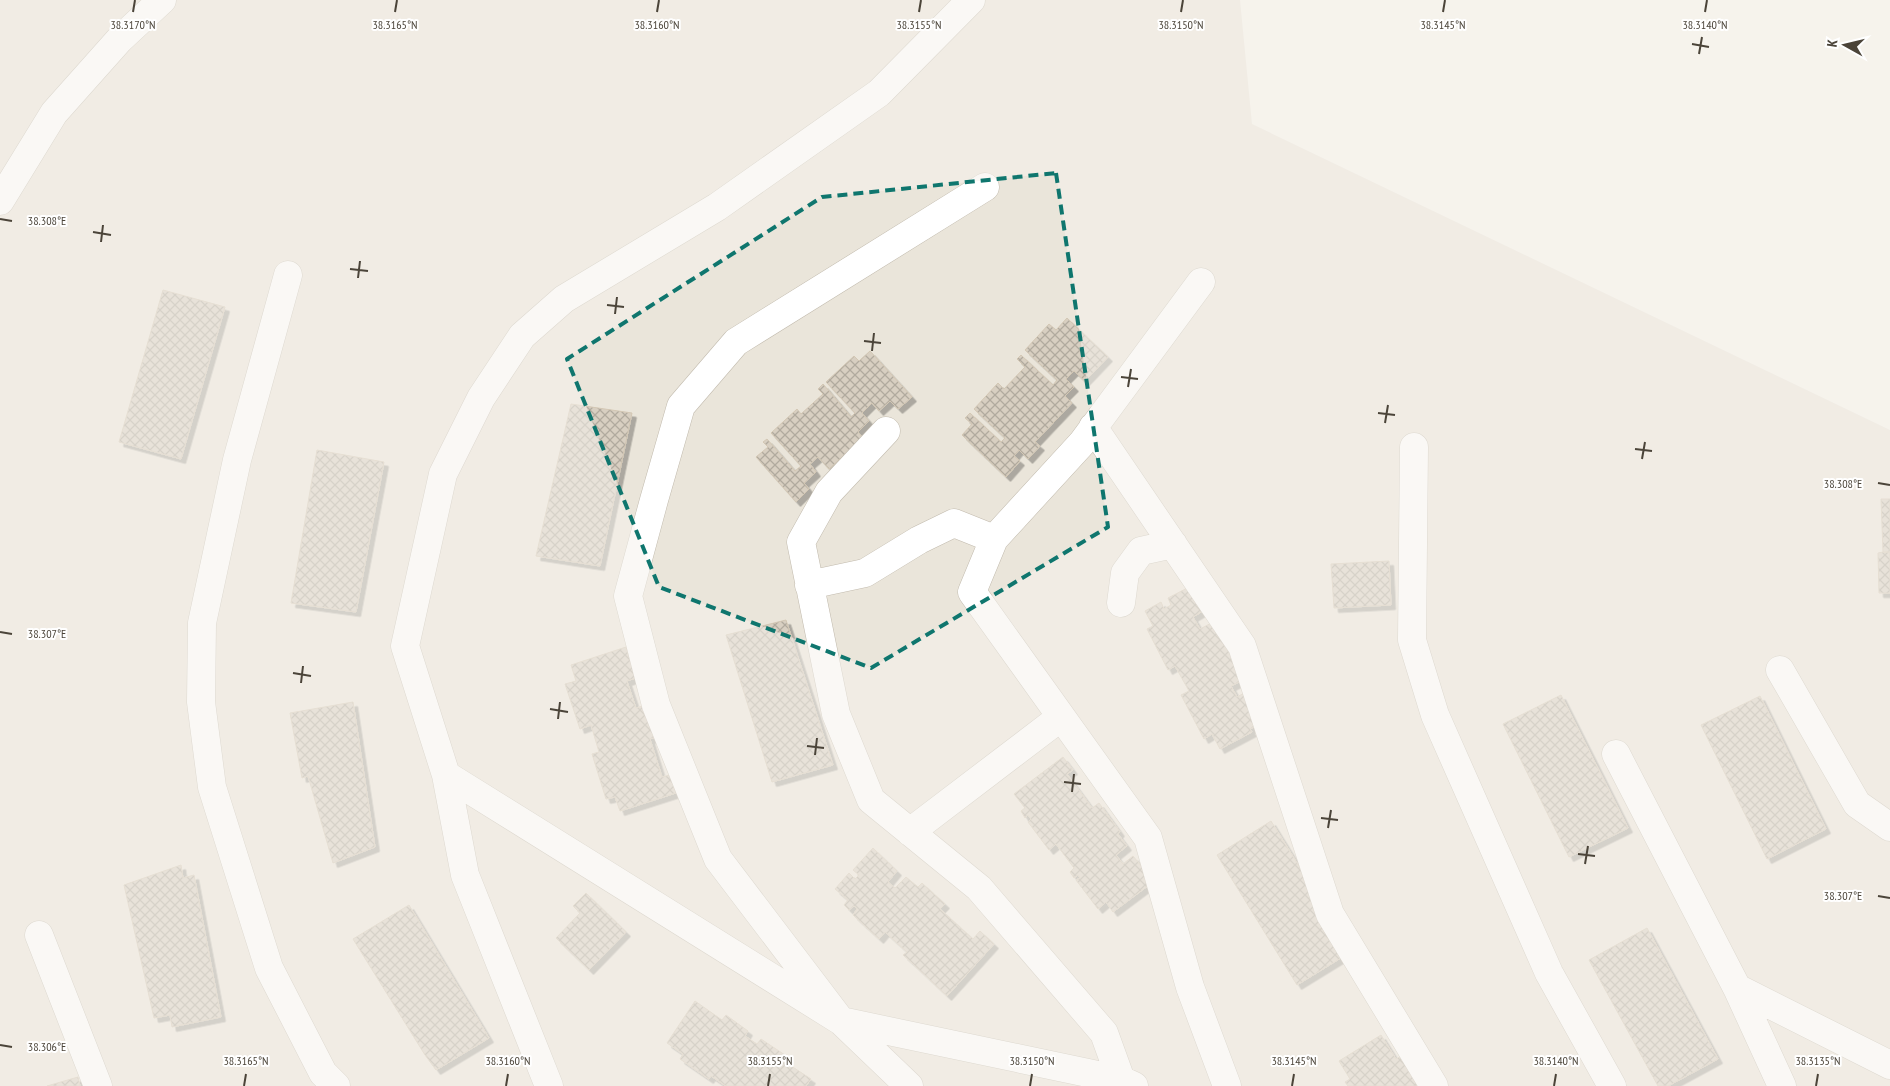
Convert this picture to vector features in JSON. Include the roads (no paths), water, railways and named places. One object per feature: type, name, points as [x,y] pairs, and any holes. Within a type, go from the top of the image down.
[{"type":"street","points":[[0,200],[54,113],[119,40],[162,0]]},
{"type":"street","points":[[572,1086],[545,1074],[465,875],[446,775],[405,646],[443,474],[481,398],[522,336],[564,299],[717,207],[880,93],[971,0]]},
{"type":"street","points":[[908,1086],[841,1021],[718,858],[656,705],[628,596],[681,406],[736,342],[985,187]]},
{"type":"street","points":[[288,275],[237,460],[202,622],[201,702],[212,787],[269,968],[323,1073],[336,1086]]},
{"type":"street","points":[[1201,282],[1082,443],[994,538],[972,592],[1148,838],[1190,987],[1227,1086]]},
{"type":"street","points":[[1094,427],[1242,646],[1330,914],[1434,1086]]},
{"type":"street","points":[[886,431],[829,492],[800,542],[836,714],[871,800],[979,888],[1104,1033],[1128,1083]]},
{"type":"street","points":[[1414,447],[1412,640],[1435,715],[1549,973],[1612,1086]]},
{"type":"street","points":[[809,585],[866,572],[919,540],[954,523],[994,538]]},
{"type":"street","points":[[1121,603],[1125,574],[1142,552],[1173,544]]},
{"type":"street","points":[[1780,670],[1857,804],[1890,827]]},
{"type":"street","points":[[910,832],[1061,717]]},
{"type":"street","points":[[1616,754],[1737,988],[1782,1086]]},
{"type":"street","points":[[446,775],[841,1021],[1128,1083]]},
{"type":"street","points":[[38,935],[98,1086]]},
{"type":"street","points":[[1737,988],[1890,1065]]}]
